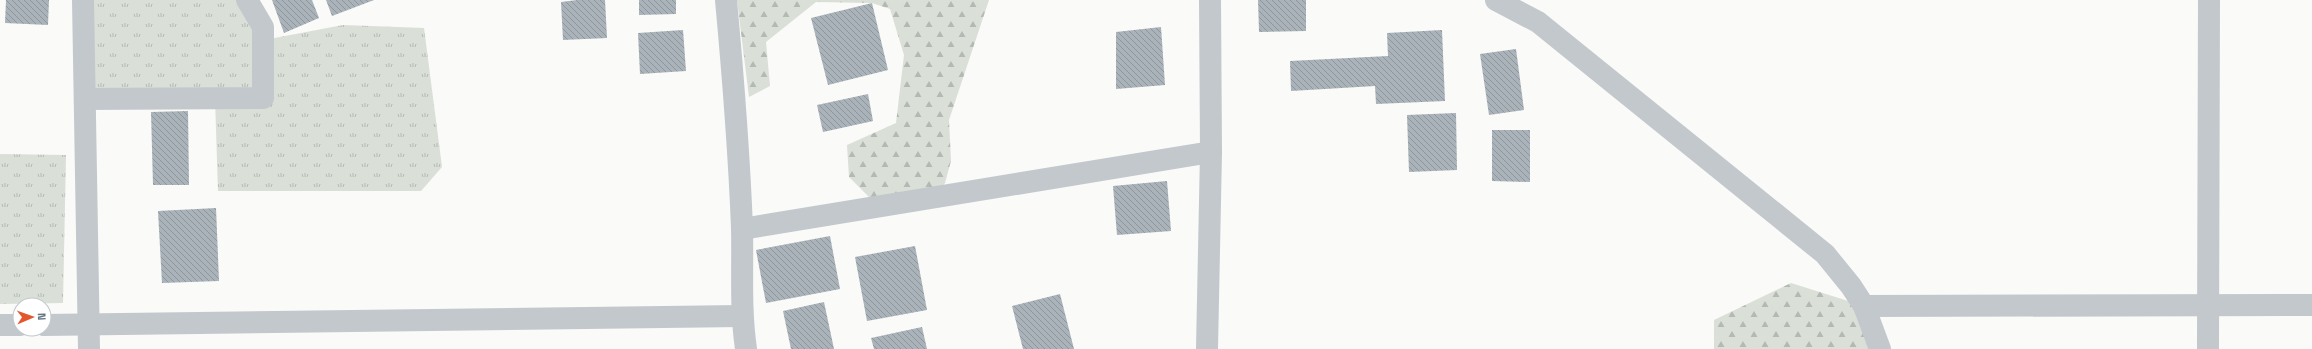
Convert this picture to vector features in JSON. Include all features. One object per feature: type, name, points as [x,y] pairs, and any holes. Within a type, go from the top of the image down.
[{"type":"street","points":[[84,0],[89,349]]},
{"type":"street","points":[[85,99],[263,98],[263,28],[247,0]]},
{"type":"street","points":[[726,0],[737,117],[742,230],[741,316],[746,349]]},
{"type":"street","points":[[1207,349],[1211,152],[1210,0]]},
{"type":"street","points":[[1496,0],[1538,22],[1825,254],[1851,286],[1864,306],[1880,349]]},
{"type":"street","points":[[2208,349],[2209,0]]},
{"type":"street","points":[[742,230],[1211,152]]},
{"type":"street","points":[[1864,306],[2312,305]]},
{"type":"street","points":[[52,325],[741,316]]},
{"type":"street","points":[[0,325],[12,325]]},
{"type":"green space","points":[[83,0],[247,0],[264,40],[343,25],[424,28],[442,167],[421,191],[218,191],[215,98],[85,99]]},
{"type":"green space","points":[[737,0],[989,0],[949,120],[951,161],[945,183],[935,197],[879,207],[849,177],[847,145],[896,123],[904,55],[890,9],[872,3],[816,2],[766,42],[770,86],[749,97]]},
{"type":"green space","points":[[0,154],[66,155],[63,303],[52,303],[52,297],[12,297],[12,304],[0,304]]},
{"type":"green space","points":[[1791,283],[1864,306],[1873,349],[1714,349],[1714,320]]},
{"type":"building","points":[[6,0],[49,0],[48,25],[5,23]]},
{"type":"building","points":[[272,0],[312,0],[319,18],[284,33]]},
{"type":"building","points":[[326,0],[374,0],[332,16]]},
{"type":"building","points":[[577,0],[605,0],[607,38],[563,40],[561,2]]},
{"type":"building","points":[[639,0],[676,0],[676,14],[639,15]]},
{"type":"building","points":[[1258,0],[1306,0],[1306,31],[1259,32]]},
{"type":"building","points":[[872,3],[888,70],[828,85],[811,18]]},
{"type":"building","points":[[1161,27],[1165,85],[1116,89],[1116,32]]},
{"type":"building","points":[[683,30],[686,71],[640,74],[638,33]]},
{"type":"building","points":[[1442,30],[1445,101],[1376,104],[1375,86],[1291,91],[1290,61],[1388,56],[1387,33]]},
{"type":"building","points":[[1516,49],[1524,110],[1489,115],[1480,54]]},
{"type":"building","points":[[868,94],[873,121],[823,132],[817,105]]},
{"type":"building","points":[[188,111],[189,185],[153,185],[151,112]]},
{"type":"building","points":[[1456,113],[1457,170],[1409,172],[1407,115]]},
{"type":"building","points":[[1492,130],[1530,130],[1530,182],[1492,181]]},
{"type":"building","points":[[1167,181],[1171,231],[1117,235],[1113,186]]},
{"type":"building","points":[[216,208],[219,281],[162,283],[158,211]]},
{"type":"building","points":[[830,236],[840,289],[766,303],[756,250]]},
{"type":"building","points":[[915,246],[927,310],[867,321],[855,257]]},
{"type":"building","points":[[1060,294],[1074,349],[1023,349],[1012,306]]},
{"type":"building","points":[[824,302],[834,349],[791,349],[783,311]]},
{"type":"building","points":[[922,327],[927,349],[874,349],[871,338]]}]
